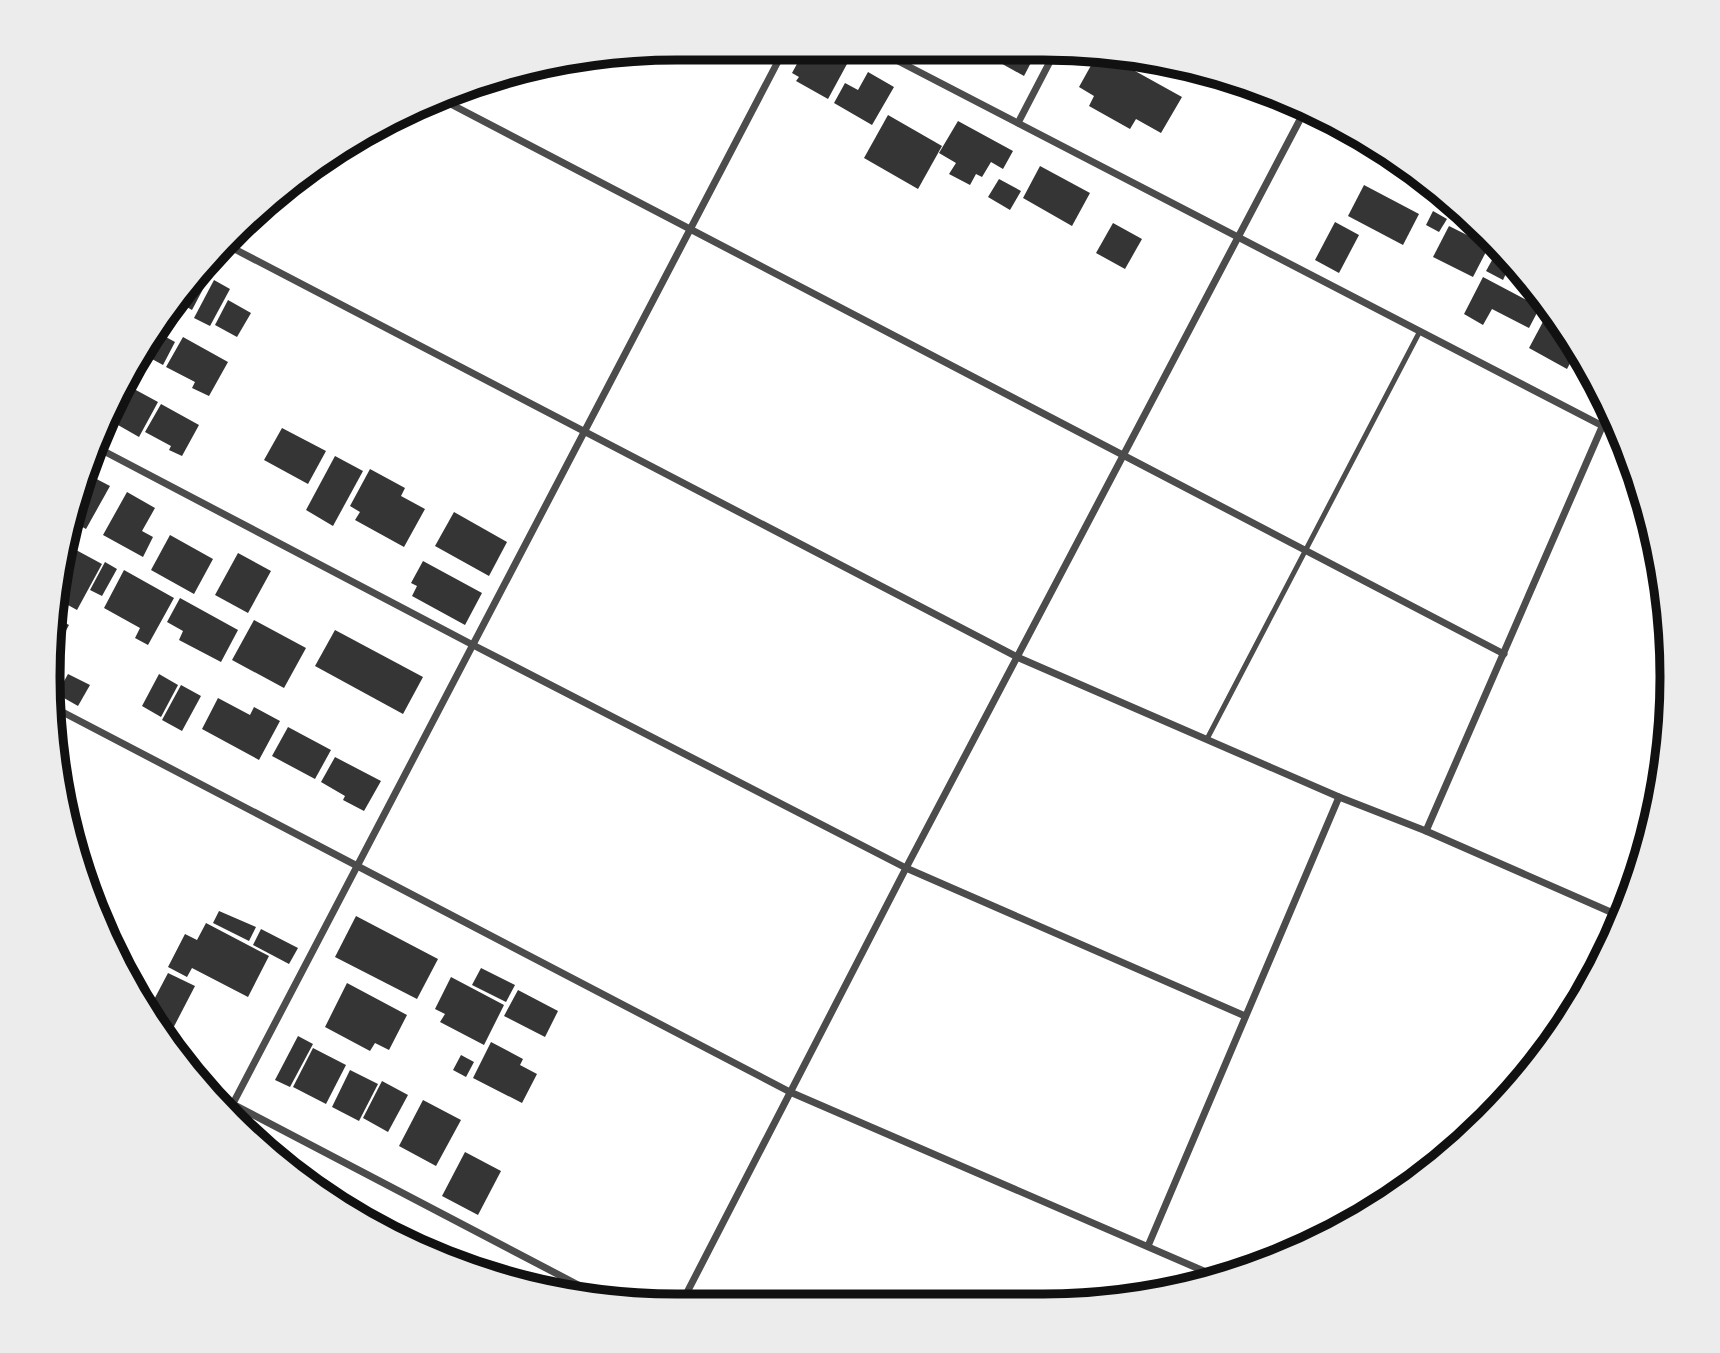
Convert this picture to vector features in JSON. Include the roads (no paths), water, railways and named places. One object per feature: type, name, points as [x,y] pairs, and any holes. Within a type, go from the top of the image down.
[{"type":"street","points":[[579,1285],[233,1104],[779,60]]},
{"type":"street","points":[[896,60],[1609,430]]},
{"type":"street","points":[[1018,123],[1051,60]]},
{"type":"street","points":[[448,103],[1504,654]]},
{"type":"street","points":[[686,1294],[906,868],[1302,116]]},
{"type":"street","points":[[233,248],[1017,657],[1614,913]]},
{"type":"street","points":[[1426,831],[1602,427]]},
{"type":"street","points":[[102,450],[906,868],[1245,1016]]},
{"type":"street","points":[[61,711],[790,1092],[1205,1271]]},
{"type":"street","points":[[1148,1246],[1339,797]]},
{"type":"lane","points":[[1207,739],[1420,331]]}]
